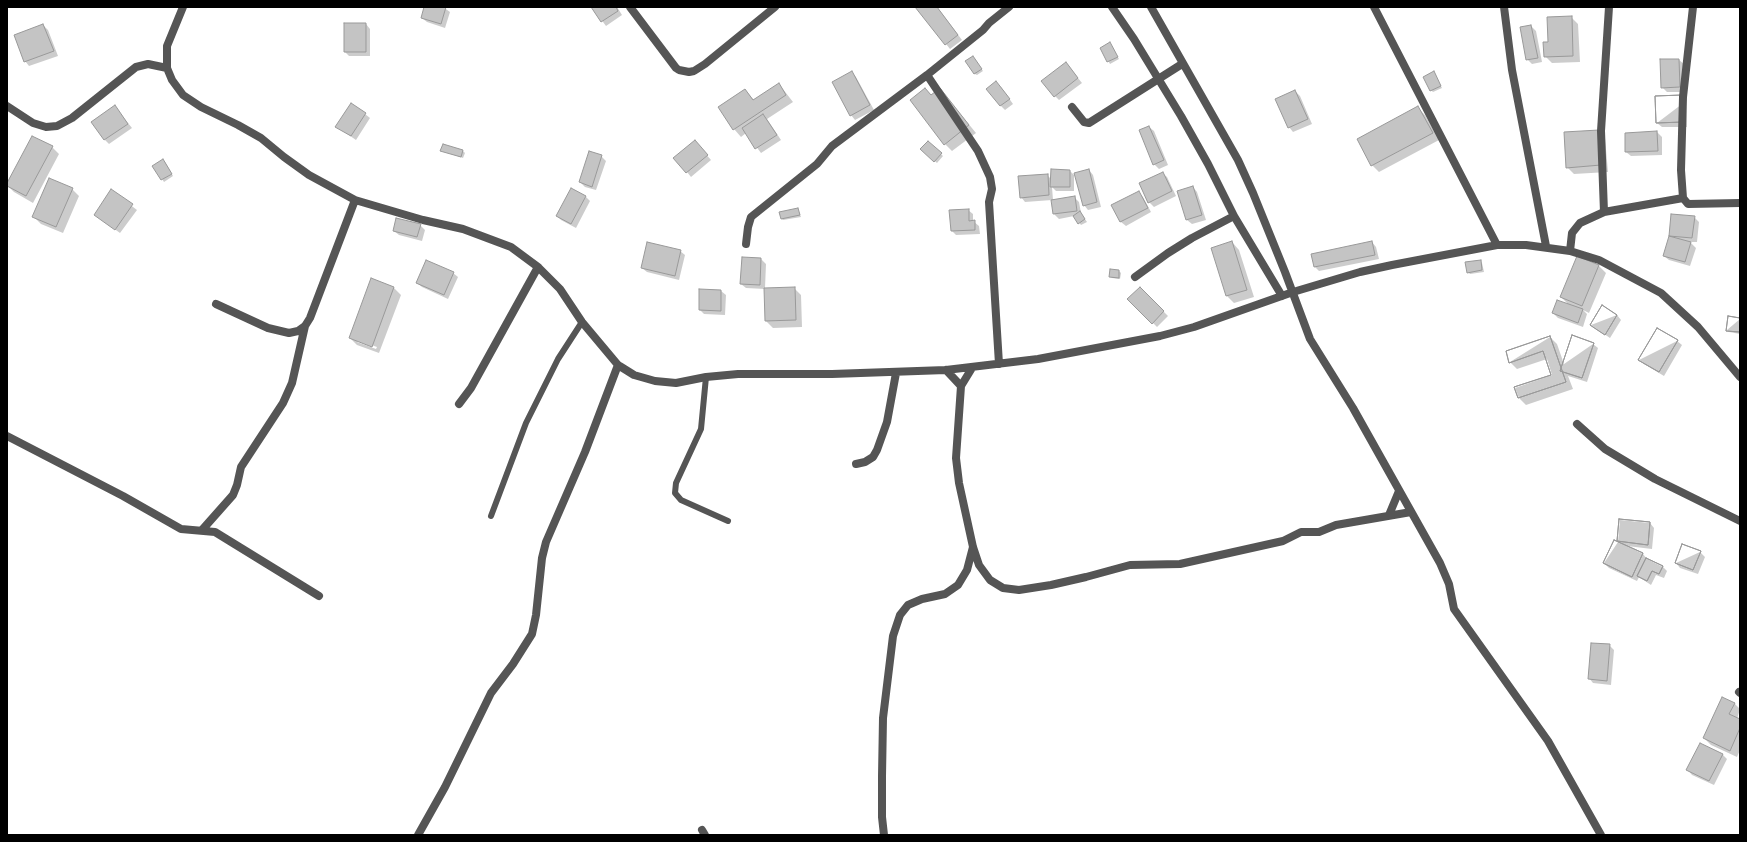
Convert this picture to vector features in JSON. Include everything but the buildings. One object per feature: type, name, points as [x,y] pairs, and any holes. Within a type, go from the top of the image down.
[{"type":"street","points":[[183,7],[167,46],[167,68],[172,80],[183,95],[201,107],[238,124],[261,138],[284,157],[310,175],[355,200],[489,237],[511,247],[538,267],[560,289],[582,322],[618,365],[634,375],[655,381],[676,383],[706,377],[738,374],[896,373],[972,368],[1038,359],[1160,336],[1194,327],[1293,292],[1360,272],[1497,246],[1526,244],[1570,251],[1599,260],[1661,293],[1698,327],[1740,377]]},
{"type":"street","points":[[630,7],[676,68],[689,72],[694,71],[705,64],[775,7]]},
{"type":"street","points":[[746,244],[751,217],[817,164],[832,146],[927,75],[984,30],[989,23],[1009,7]]},
{"type":"street","points":[[1112,7],[1158,79],[1208,164],[1234,216],[1282,296]]},
{"type":"street","points":[[1151,7],[1182,64],[1238,160],[1293,292],[1310,339],[1353,408],[1446,575],[1454,609],[1548,741],[1601,835]]},
{"type":"street","points":[[1374,7],[1497,246]]},
{"type":"street","points":[[1504,7],[1512,70],[1546,246]]},
{"type":"street","points":[[1604,212],[1601,131],[1610,7]]},
{"type":"street","points":[[1693,7],[1683,97],[1681,170],[1683,198],[1688,204],[1740,203]]},
{"type":"street","points":[[7,106],[33,123],[46,127],[57,126],[72,118],[136,67],[148,64],[167,68]]},
{"type":"street","points":[[1072,107],[1084,122],[1089,123],[1182,64]]},
{"type":"street","points":[[927,75],[978,151],[990,177],[992,188],[989,202],[999,364]]},
{"type":"street","points":[[1570,251],[1572,233],[1580,222],[1604,212],[1683,198]]},
{"type":"street","points":[[202,530],[233,495],[241,467],[283,403],[292,383],[305,326],[310,318],[355,200]]},
{"type":"street","points":[[1135,277],[1180,245],[1234,216]]},
{"type":"street","points":[[459,404],[471,388],[538,267]]},
{"type":"street","points":[[216,304],[268,328],[289,334],[298,331],[305,326]]},
{"type":"street","points":[[418,835],[445,787],[491,693],[513,664],[532,634],[536,615],[542,558],[546,542],[585,452],[618,365]]},
{"type":"street","points":[[972,368],[961,386],[956,458],[959,483],[973,547],[979,565],[990,580],[1003,588],[1019,590],[1086,577],[1130,565],[1180,564],[1283,541],[1301,532],[1319,532],[1336,525],[1411,512]]},
{"type":"street","points":[[946,370],[961,386]]},
{"type":"street","points":[[856,464],[865,462],[873,457],[877,450],[887,422],[896,373]]},
{"type":"street","points":[[1577,424],[1605,449],[1655,479],[1740,520]]},
{"type":"street","points":[[7,436],[123,496],[181,529],[215,532],[319,596]]},
{"type":"street","points":[[1389,515],[1399,491]]},
{"type":"street","points":[[884,835],[882,796],[883,718],[893,636],[900,615],[908,605],[922,599],[945,594],[958,585],[967,570],[973,547]]},
{"type":"lane","points":[[491,516],[526,423],[558,359],[582,322]]},
{"type":"lane","points":[[706,377],[701,429],[676,483],[675,493],[681,500],[728,521]]}]
